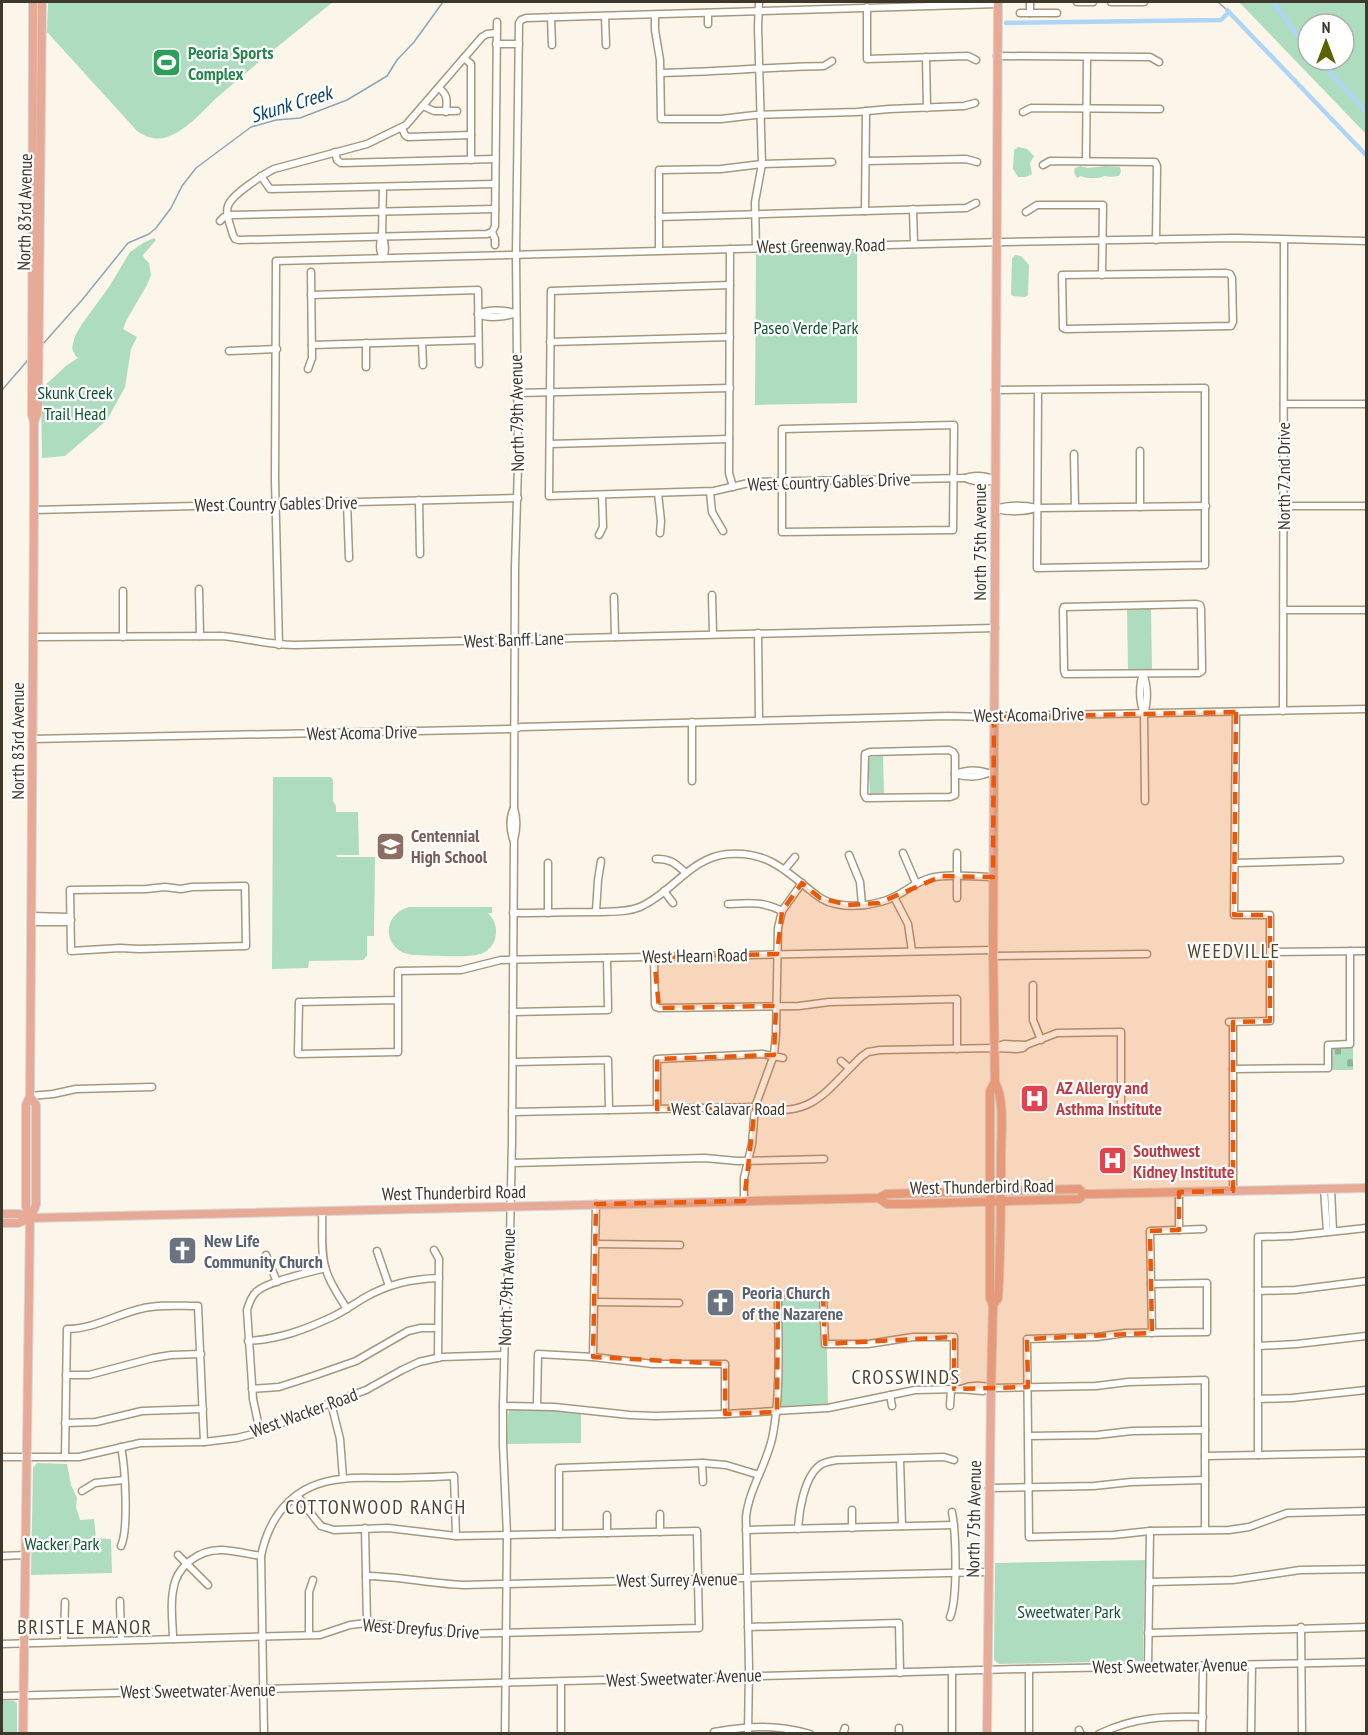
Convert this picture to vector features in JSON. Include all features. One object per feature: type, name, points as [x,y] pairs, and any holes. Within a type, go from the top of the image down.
[{"type":"main road","name":"North 83rd Avenue","points":[[23,1734],[30,1218],[36,1205],[36,1105],[30,1096],[34,422],[37,414],[35,407],[33,2]]},
{"type":"main road","name":"North 83rd Avenue","points":[[35,315],[42,2]]},
{"type":"main road","name":"North 75th Avenue","points":[[993,1305],[998,1298],[1001,1201],[1001,1119],[999,1090],[995,1082],[993,953],[998,3]]},
{"type":"main road","name":"North 75th Avenue","points":[[987,1734],[993,1305],[990,1298],[990,1091],[995,1082]]},
{"type":"main road","name":"West Thunderbird Road","points":[[2,1223],[18,1223],[30,1218],[879,1198],[886,1194],[990,1190],[1078,1189],[1084,1194],[1366,1188]]},
{"type":"main road","name":"West Thunderbird Road","points":[[879,1198],[887,1204],[1080,1199],[1084,1194]]},
{"type":"main road","name":"West Thunderbird Road","points":[[2,1214],[19,1214],[30,1218]]},
{"type":"street","points":[[756,248],[756,196],[762,165],[759,2]]},
{"type":"street","points":[[1030,2],[1030,13]]},
{"type":"street","points":[[1077,2],[1093,2]]},
{"type":"street","points":[[1111,2],[1144,2]]},
{"type":"street","points":[[552,45],[551,17],[759,12],[835,5],[867,8],[888,4],[998,3]]},
{"type":"street","points":[[867,8],[867,59],[968,56],[976,60]]},
{"type":"street","points":[[708,13],[708,24]]},
{"type":"street","points":[[1020,13],[1057,13]]},
{"type":"street","points":[[655,15],[655,30],[660,51],[661,119],[721,119],[761,115],[964,106],[975,103]]},
{"type":"street","points":[[605,16],[606,45]]},
{"type":"street","name":"North 79th Avenue","points":[[505,1734],[507,1535],[503,1406],[512,1163],[514,840],[511,831],[511,814],[514,808],[514,640],[518,498],[519,393],[516,254],[519,23],[526,18],[551,17]]},
{"type":"street","points":[[496,22],[496,33],[496,44],[495,159],[495,226],[492,232],[487,234],[235,239],[228,216],[229,203],[261,176],[281,166],[367,144],[402,128],[410,123],[482,37],[496,33]]},
{"type":"street","points":[[496,44],[519,44]]},
{"type":"street","points":[[997,56],[1150,57],[1159,62]]},
{"type":"street","points":[[926,57],[927,108]]},
{"type":"street","points":[[1086,161],[1087,57]]},
{"type":"street","points":[[464,58],[471,64],[471,160]]},
{"type":"street","points":[[661,73],[824,66],[832,61]]},
{"type":"street","points":[[439,88],[447,97],[446,112]]},
{"type":"street","points":[[423,106],[430,111],[457,111]]},
{"type":"street","points":[[1023,112],[1031,108],[1160,109]]},
{"type":"street","points":[[865,212],[866,111]]},
{"type":"street","points":[[402,128],[408,137],[471,135]]},
{"type":"street","points":[[335,152],[337,160],[341,163],[495,159]]},
{"type":"street","points":[[866,161],[966,159],[977,162]]},
{"type":"street","points":[[1043,165],[1050,161],[1155,162],[1157,166],[1156,240]]},
{"type":"street","points":[[659,250],[659,170],[721,169],[832,162]]},
{"type":"street","points":[[261,176],[270,189],[495,184]]},
{"type":"street","points":[[382,187],[380,252],[383,258]]},
{"type":"street","points":[[659,217],[966,208],[976,203]]},
{"type":"street","points":[[1026,212],[1037,206],[1104,205],[1102,275]]},
{"type":"street","points":[[220,220],[228,216],[495,209]]},
{"type":"street","points":[[913,209],[914,244]]},
{"type":"street","points":[[492,232],[495,245]]},
{"type":"street","name":"West Greenway Road","points":[[277,349],[276,261],[1103,240],[1236,238],[1366,241]]},
{"type":"street","name":"North 72nd Drive","points":[[1283,711],[1284,240]]},
{"type":"street","points":[[730,249],[729,473],[733,487]]},
{"type":"street","points":[[308,369],[312,358],[311,272]]},
{"type":"street","points":[[1230,274],[1233,289],[1233,322],[1231,326],[1066,329],[1063,327],[1062,275],[1102,275],[1230,274]]},
{"type":"street","points":[[729,285],[551,291],[550,444],[729,439]]},
{"type":"street","points":[[311,295],[477,290],[479,364]]},
{"type":"street","points":[[478,314],[483,311],[516,313]]},
{"type":"street","points":[[550,342],[730,338]]},
{"type":"street","points":[[312,345],[478,340]]},
{"type":"street","points":[[422,342],[423,365]]},
{"type":"street","points":[[366,344],[366,367]]},
{"type":"street","points":[[229,351],[277,349],[276,504],[279,645]]},
{"type":"street","points":[[519,393],[729,388]]},
{"type":"street","points":[[995,390],[1205,388],[1205,565],[1037,568],[1038,390]]},
{"type":"street","points":[[1284,404],[1366,404]]},
{"type":"street","points":[[954,425],[954,478],[953,530],[782,532],[782,429],[954,425]]},
{"type":"street","name":"West Country Gables Drive","points":[[550,444],[549,496],[710,492],[749,483],[965,478],[971,476],[988,476],[995,480]]},
{"type":"street","points":[[1140,451],[1140,507]]},
{"type":"street","points":[[1074,454],[1075,507]]},
{"type":"street","points":[[710,492],[712,512],[723,531]]},
{"type":"street","points":[[658,494],[660,533]]},
{"type":"street","points":[[599,536],[603,527],[602,495]]},
{"type":"street","name":"West Country Gables Drive","points":[[34,510],[518,498]]},
{"type":"street","points":[[419,500],[420,554]]},
{"type":"street","points":[[347,502],[349,558]]},
{"type":"street","points":[[995,508],[1012,506],[1037,508],[1206,506]]},
{"type":"street","points":[[1284,506],[1366,506]]},
{"type":"street","points":[[199,589],[200,636]]},
{"type":"street","points":[[123,591],[123,637]]},
{"type":"street","points":[[712,595],[713,634]]},
{"type":"street","points":[[614,597],[615,637]]},
{"type":"street","points":[[1200,605],[1202,671],[1199,673],[1143,674],[1065,674],[1064,607],[1200,605]]},
{"type":"street","points":[[1284,610],[1366,610]]},
{"type":"street","name":"West Banff Lane","points":[[33,637],[236,637],[279,645],[994,628]]},
{"type":"street","points":[[758,633],[759,720]]},
{"type":"street","points":[[1143,674],[1141,681],[1146,706],[1144,714],[1144,801]]},
{"type":"street","name":"West Acoma Drive","points":[[32,739],[514,729],[759,720],[1366,709]]},
{"type":"street","points":[[1233,1191],[1231,1022],[1270,1021],[1270,915],[1234,915],[1236,712]]},
{"type":"street","points":[[692,722],[692,781]]},
{"type":"street","points":[[870,752],[954,752],[955,795],[950,797],[866,798],[864,794],[865,754],[870,752]]},
{"type":"street","points":[[903,853],[916,883]]},
{"type":"street","points":[[957,853],[957,898]]},
{"type":"street","points":[[513,914],[622,911],[640,907],[712,857],[730,854],[759,856],[785,869],[820,898],[836,904],[879,903],[894,897],[916,883],[942,876],[993,877]]},
{"type":"street","points":[[849,855],[860,882],[862,904]]},
{"type":"street","points":[[785,869],[795,857]]},
{"type":"street","points":[[656,859],[664,858],[675,862],[686,873]]},
{"type":"street","points":[[1235,863],[1340,860]]},
{"type":"street","points":[[596,912],[601,861]]},
{"type":"street","points":[[548,863],[548,913]]},
{"type":"street","points":[[744,1201],[744,1178],[752,1144],[756,1107],[774,1055],[778,928],[782,911],[802,883]]},
{"type":"street","points":[[245,886],[246,946],[71,951],[71,920],[70,890],[245,886]]},
{"type":"street","points":[[664,891],[673,903]]},
{"type":"street","points":[[894,897],[908,924],[912,951]]},
{"type":"street","points":[[728,904],[769,904],[782,911]]},
{"type":"street","points":[[32,919],[66,922],[71,920]]},
{"type":"street","name":"West Hearn Road","points":[[398,1000],[398,971],[461,970],[501,960],[912,951],[1147,954]]},
{"type":"street","points":[[1233,1069],[1328,1068],[1328,1045],[1350,1044],[1350,951]]},
{"type":"street","points":[[1270,952],[1366,951]]},
{"type":"street","points":[[654,957],[656,1007],[659,1008],[799,1006],[829,1002],[957,999],[957,1049]]},
{"type":"street","points":[[513,1012],[608,1010],[607,958]]},
{"type":"street","points":[[1033,985],[1033,1020],[1041,1040]]},
{"type":"street","points":[[398,1000],[398,1052],[298,1054],[299,1002],[398,1000]]},
{"type":"street","name":"West Calavar Road","points":[[512,1112],[756,1107],[785,1111],[804,1107],[822,1096],[864,1054],[874,1051],[995,1047],[1017,1049],[1062,1032],[1121,1032],[1121,1104]]},
{"type":"street","points":[[657,1109],[657,1059],[762,1054],[783,1058]]},
{"type":"street","points":[[513,1062],[608,1060],[609,1110]]},
{"type":"street","points":[[841,1061],[849,1068]]},
{"type":"street","points":[[30,1096],[76,1089],[152,1087]]},
{"type":"street","points":[[512,1163],[705,1158],[727,1161],[824,1159]]},
{"type":"street","points":[[1327,1189],[1330,1232]]},
{"type":"street","points":[[1179,1192],[1179,1230]]},
{"type":"street","points":[[593,1357],[596,1204]]},
{"type":"street","points":[[322,1211],[325,1268],[332,1285],[347,1309]]},
{"type":"street","points":[[1261,1237],[1366,1228]]},
{"type":"street","points":[[1152,1333],[1150,1231],[1203,1229]]},
{"type":"street","points":[[1258,1455],[1258,1291],[1263,1229]]},
{"type":"street","points":[[596,1244],[680,1245]]},
{"type":"street","points":[[434,1250],[439,1259],[438,1358]]},
{"type":"street","points":[[377,1251],[389,1286]]},
{"type":"street","points":[[266,1254],[277,1282]]},
{"type":"street","points":[[260,1432],[252,1389],[247,1310],[250,1300],[255,1293],[265,1287],[325,1268]]},
{"type":"street","points":[[249,1341],[285,1336],[334,1316],[389,1286],[407,1280],[439,1278]]},
{"type":"street","points":[[1258,1291],[1285,1291],[1366,1281]]},
{"type":"street","points":[[1151,1284],[1208,1283],[1207,1332],[1125,1333],[1097,1337],[1027,1339],[1029,1538],[1113,1536],[1149,1531],[1249,1527],[1287,1513],[1366,1511]]},
{"type":"street","points":[[748,1730],[746,1530],[749,1501],[769,1450],[777,1412],[778,1295],[824,1294],[825,1344],[868,1344],[913,1337],[954,1336],[955,1389],[950,1406]]},
{"type":"street","points":[[595,1302],[679,1303]]},
{"type":"street","points":[[64,1457],[67,1329],[90,1327],[144,1308],[198,1306],[204,1442]]},
{"type":"street","points":[[252,1389],[279,1387],[314,1376],[356,1361],[408,1331],[438,1328]]},
{"type":"street","points":[[1258,1346],[1366,1336]]},
{"type":"street","points":[[537,1406],[538,1353],[653,1364],[725,1364],[725,1414]]},
{"type":"street","points":[[66,1375],[89,1375],[162,1357],[201,1354]]},
{"type":"street","name":"West Wacker Road","points":[[2,1457],[64,1457],[88,1455],[147,1443],[204,1442],[237,1438],[260,1432],[366,1390],[413,1365],[438,1358],[504,1355]]},
{"type":"street","points":[[503,1406],[537,1406],[630,1415],[725,1414],[828,1408],[915,1390],[983,1391],[991,1388],[1096,1386],[1128,1382],[1205,1380],[1205,1530]]},
{"type":"street","points":[[1258,1399],[1292,1398],[1366,1389]]},
{"type":"street","points":[[890,1395],[892,1406]]},
{"type":"street","points":[[331,1403],[338,1429],[343,1479]]},
{"type":"street","points":[[65,1423],[96,1422],[142,1411],[203,1409]]},
{"type":"street","points":[[1029,1436],[1205,1430]]},
{"type":"street","points":[[121,1447],[125,1531],[121,1546]]},
{"type":"street","points":[[1205,1456],[1366,1453]]},
{"type":"street","points":[[798,1529],[803,1498],[811,1476],[820,1464],[837,1460],[944,1457],[954,1460]]},
{"type":"street","points":[[900,1459],[902,1527]]},
{"type":"street","points":[[559,1534],[559,1468],[702,1463],[726,1465],[759,1475]]},
{"type":"street","points":[[702,1463],[702,1482]]},
{"type":"street","points":[[264,1734],[261,1556],[266,1534],[284,1506],[297,1495],[318,1484],[343,1479],[454,1476],[456,1536]]},
{"type":"street","points":[[82,1491],[95,1483],[124,1480]]},
{"type":"street","points":[[989,1488],[1094,1486],[1131,1482],[1205,1480]]},
{"type":"street","points":[[297,1495],[311,1516],[321,1526],[328,1529],[388,1528],[456,1536],[697,1531],[698,1579]]},
{"type":"street","points":[[852,1509],[852,1528]]},
{"type":"street","points":[[950,1617],[954,1608],[952,1512]]},
{"type":"street","points":[[660,1514],[660,1532]]},
{"type":"street","points":[[607,1515],[607,1533]]},
{"type":"street","points":[[746,1530],[954,1524]]},
{"type":"street","points":[[365,1528],[367,1623]]},
{"type":"street","points":[[1148,1667],[1149,1531]]},
{"type":"street","points":[[173,1639],[173,1587],[186,1564],[203,1553],[216,1551],[261,1556]]},
{"type":"street","points":[[2,1556],[25,1555]]},
{"type":"street","points":[[178,1555],[208,1585]]},
{"type":"street","points":[[1149,1582],[1241,1580],[1300,1570],[1366,1569]]},
{"type":"street","name":"West Surrey Avenue","points":[[366,1576],[385,1576],[453,1585],[988,1572]]},
{"type":"street","name":"West Dreyfus Drive","points":[[2,1644],[309,1635],[367,1623],[451,1634],[699,1628],[698,1579]]},
{"type":"street","points":[[309,1635],[309,1592],[313,1580]]},
{"type":"street","points":[[120,1601],[122,1640]]},
{"type":"street","points":[[64,1642],[65,1602]]},
{"type":"street","points":[[748,1627],[899,1623],[900,1673]]},
{"type":"street","points":[[1301,1627],[1302,1734]]},
{"type":"street","points":[[1148,1632],[1366,1627]]},
{"type":"street","name":"West Sweetwater Avenue","points":[[2,1696],[1366,1662]]},
{"type":"street","points":[[1251,1734],[1252,1665]]},
{"type":"street","points":[[1202,1734],[1203,1666]]},
{"type":"street","points":[[1029,1669],[1029,1734]]},
{"type":"street","points":[[952,1671],[952,1734]]},
{"type":"street","points":[[561,1682],[561,1734]]},
{"type":"street","points":[[1099,1734],[1112,1727],[1146,1718],[1203,1717]]},
{"type":"street","points":[[714,1732],[784,1727],[810,1734]]},
{"type":"highlighted area","points":[[1236,712],[1234,915],[1270,915],[1270,1021],[1233,1022],[1233,1191],[1179,1192],[1179,1230],[1150,1231],[1152,1333],[1027,1339],[1028,1387],[954,1389],[954,1337],[825,1344],[823,1294],[778,1295],[777,1412],[725,1414],[725,1364],[593,1357],[596,1204],[744,1201],[755,1107],[657,1109],[657,1059],[774,1055],[776,1006],[659,1008],[654,957],[777,954],[782,911],[802,883],[820,898],[848,905],[879,903],[942,876],[993,877],[994,717]]},
{"type":"green space","name":"Peoria Sports Complex","points":[[48,2],[333,2],[235,82],[189,124],[175,134],[159,139],[148,137],[137,131],[47,32]]},
{"type":"green space","points":[[1239,2],[1366,2],[1366,134],[1306,72],[1356,72],[1356,12],[1296,12],[1296,61]]},
{"type":"green space","points":[[1018,147],[1027,149],[1034,156],[1030,163],[1032,174],[1026,177],[1018,177],[1013,169],[1014,150]]},
{"type":"green space","points":[[1080,166],[1120,167],[1121,172],[1119,176],[1086,178],[1081,176],[1077,178],[1075,168]]},
{"type":"green space","name":"Skunk Creek Trail Head","points":[[154,238],[156,240],[143,255],[149,263],[151,275],[123,329],[137,337],[131,349],[125,387],[107,420],[65,456],[42,458],[41,389],[79,357],[76,357],[72,348],[75,336],[82,324],[109,287],[130,252]]},
{"type":"green space","name":"Paseo Verde Park","points":[[857,251],[857,403],[755,405],[756,254]]},
{"type":"green space","points":[[1015,255],[1021,256],[1029,265],[1028,295],[1025,297],[1011,294],[1012,259]]},
{"type":"green space","points":[[1127,608],[1151,608],[1152,670],[1128,670]]},
{"type":"green space","points":[[883,756],[884,794],[870,794],[868,759]]},
{"type":"green space","points":[[273,777],[331,777],[336,812],[358,812],[359,855],[336,855],[337,857],[375,857],[374,936],[367,936],[367,956],[363,960],[309,961],[308,968],[272,969]]},
{"type":"green space","points":[[409,907],[492,907],[492,913],[488,913],[495,925],[494,941],[485,952],[469,956],[413,955],[403,952],[391,941],[390,925],[393,917]]},
{"type":"green space","points":[[1331,1046],[1353,1047],[1353,1070],[1330,1070]]},
{"type":"green space","points":[[817,1297],[820,1300],[821,1344],[827,1349],[828,1405],[781,1408],[779,1405],[781,1300],[783,1298]]},
{"type":"green space","points":[[510,1410],[581,1414],[581,1443],[507,1444]]},
{"type":"green space","name":"Wacker Park","points":[[37,1463],[67,1464],[71,1485],[77,1498],[76,1507],[80,1520],[94,1519],[96,1538],[111,1539],[112,1573],[31,1575],[33,1468]]},
{"type":"green space","name":"Sweetwater Park","points":[[1145,1560],[1143,1661],[999,1664],[994,1660],[995,1563]]},
{"type":"green space","points":[[2,1701],[17,1703],[17,1733],[2,1733]]},
{"type":"waterway","name":"Skunk Creek","points":[[42,345],[128,243],[149,234],[156,228],[196,168],[251,127],[276,120],[300,118],[347,100],[387,76],[443,2]]},
{"type":"waterway","points":[[1218,2],[1227,10]]},
{"type":"waterway","points":[[1273,2],[1296,34]]},
{"type":"waterway","points":[[1227,10],[1366,155]]},
{"type":"waterway","points":[[1006,23],[1221,20],[1229,12]]},
{"type":"waterway","points":[[1329,72],[1366,111]]},
{"type":"waterway","points":[[22,229],[26,230]]},
{"type":"waterway","name":"Skunk Creek","points":[[2,390],[28,360]]},
{"type":"place","name":"Peoria Sports Complex","points":[[167,63]]},
{"type":"place","name":"Centennial High School","points":[[390,846]]},
{"type":"place","name":"AZ Allergy and Asthma Institute","points":[[1035,1098]]},
{"type":"place","name":"Southwest Kidney Institute","points":[[1112,1161]]},
{"type":"place","name":"New Life Community Church","points":[[183,1251]]},
{"type":"place","name":"Peoria Church of the Nazarene","points":[[721,1303]]},
{"type":"district","name":"WEEDVILLE","points":[[1234,951]]},
{"type":"district","name":"CROSSWINDS","points":[[906,1377]]},
{"type":"district","name":"COTTONWOOD RANCH","points":[[376,1507]]},
{"type":"district","name":"BRISTLE MANOR","points":[[85,1627]]}]
